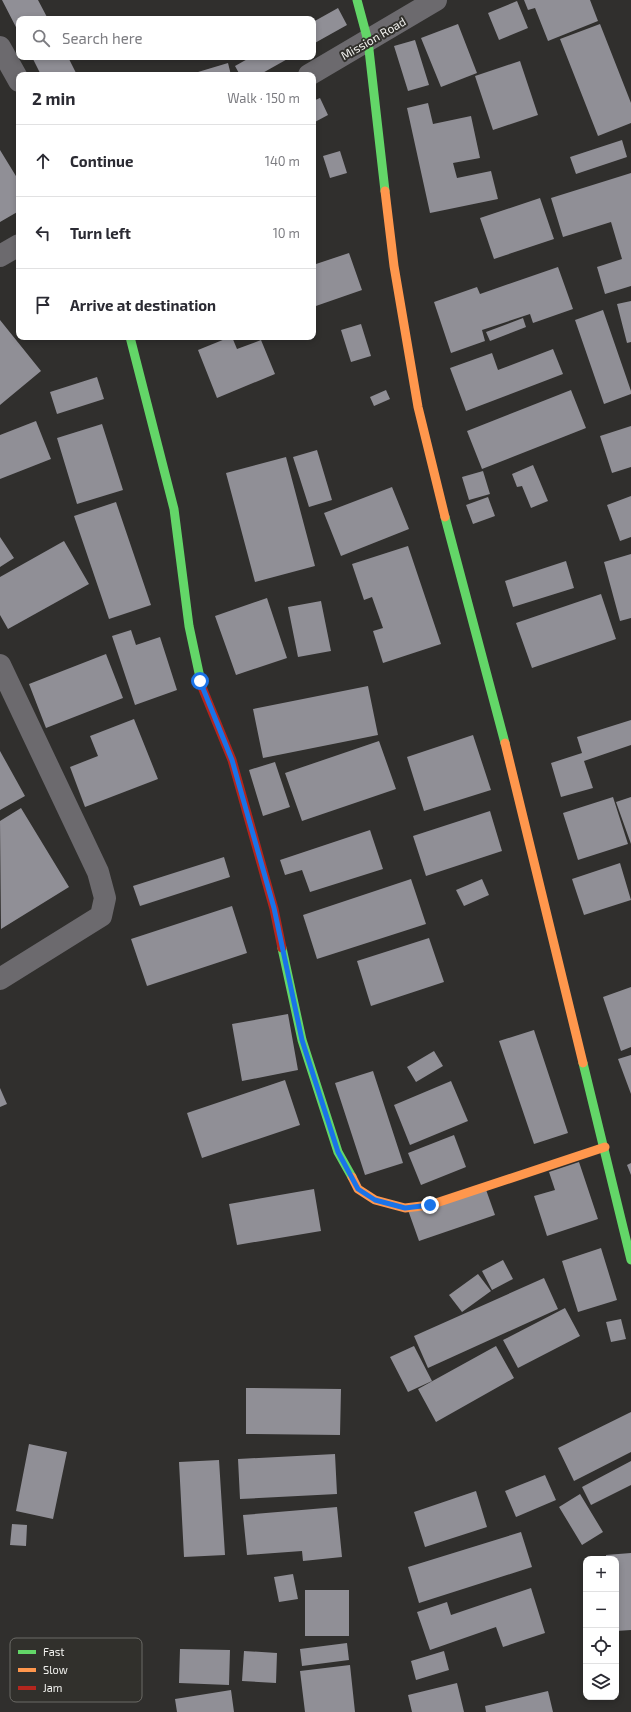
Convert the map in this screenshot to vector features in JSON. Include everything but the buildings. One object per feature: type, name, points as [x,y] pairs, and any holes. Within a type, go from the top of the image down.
[{"type":"street","points":[[357,0],[368,41],[394,266],[418,407],[452,545],[516,784],[605,1147],[631,1260]]},
{"type":"street","name":"Mission Road","points":[[314,72],[436,0]]},
{"type":"street","points":[[0,47],[16,76]]},
{"type":"street","points":[[0,256],[16,247]]},
{"type":"street","points":[[131,340],[174,509],[189,626],[200,681],[232,760],[268,886],[302,1040],[338,1152],[358,1189],[375,1200],[405,1208],[430,1205],[605,1147]]},
{"type":"street","points":[[0,665],[98,872],[105,898],[102,916],[0,979]]},
{"type":"traffic: fast","points":[[357,0],[368,41],[385,191]]},
{"type":"traffic: fast","points":[[131,340],[174,509],[189,626],[202,687]]},
{"type":"traffic: fast","points":[[445,517],[505,743]]},
{"type":"traffic: fast","points":[[282,948],[302,1040],[338,1152],[352,1177]]},
{"type":"traffic: fast","points":[[583,1063],[631,1260]]},
{"type":"traffic: slow","points":[[385,191],[394,266],[418,407],[445,517]]},
{"type":"traffic: slow","points":[[505,743],[583,1063]]},
{"type":"traffic: slow","points":[[352,1177],[358,1189],[375,1200],[405,1208],[430,1205],[605,1147]]},
{"type":"traffic: jam","points":[[202,687],[232,760],[274,909],[282,948]]},
{"type":"route","points":[[200,681],[232,760],[274,908],[302,1040],[338,1152],[358,1189],[375,1200],[405,1208],[430,1205]]}]
